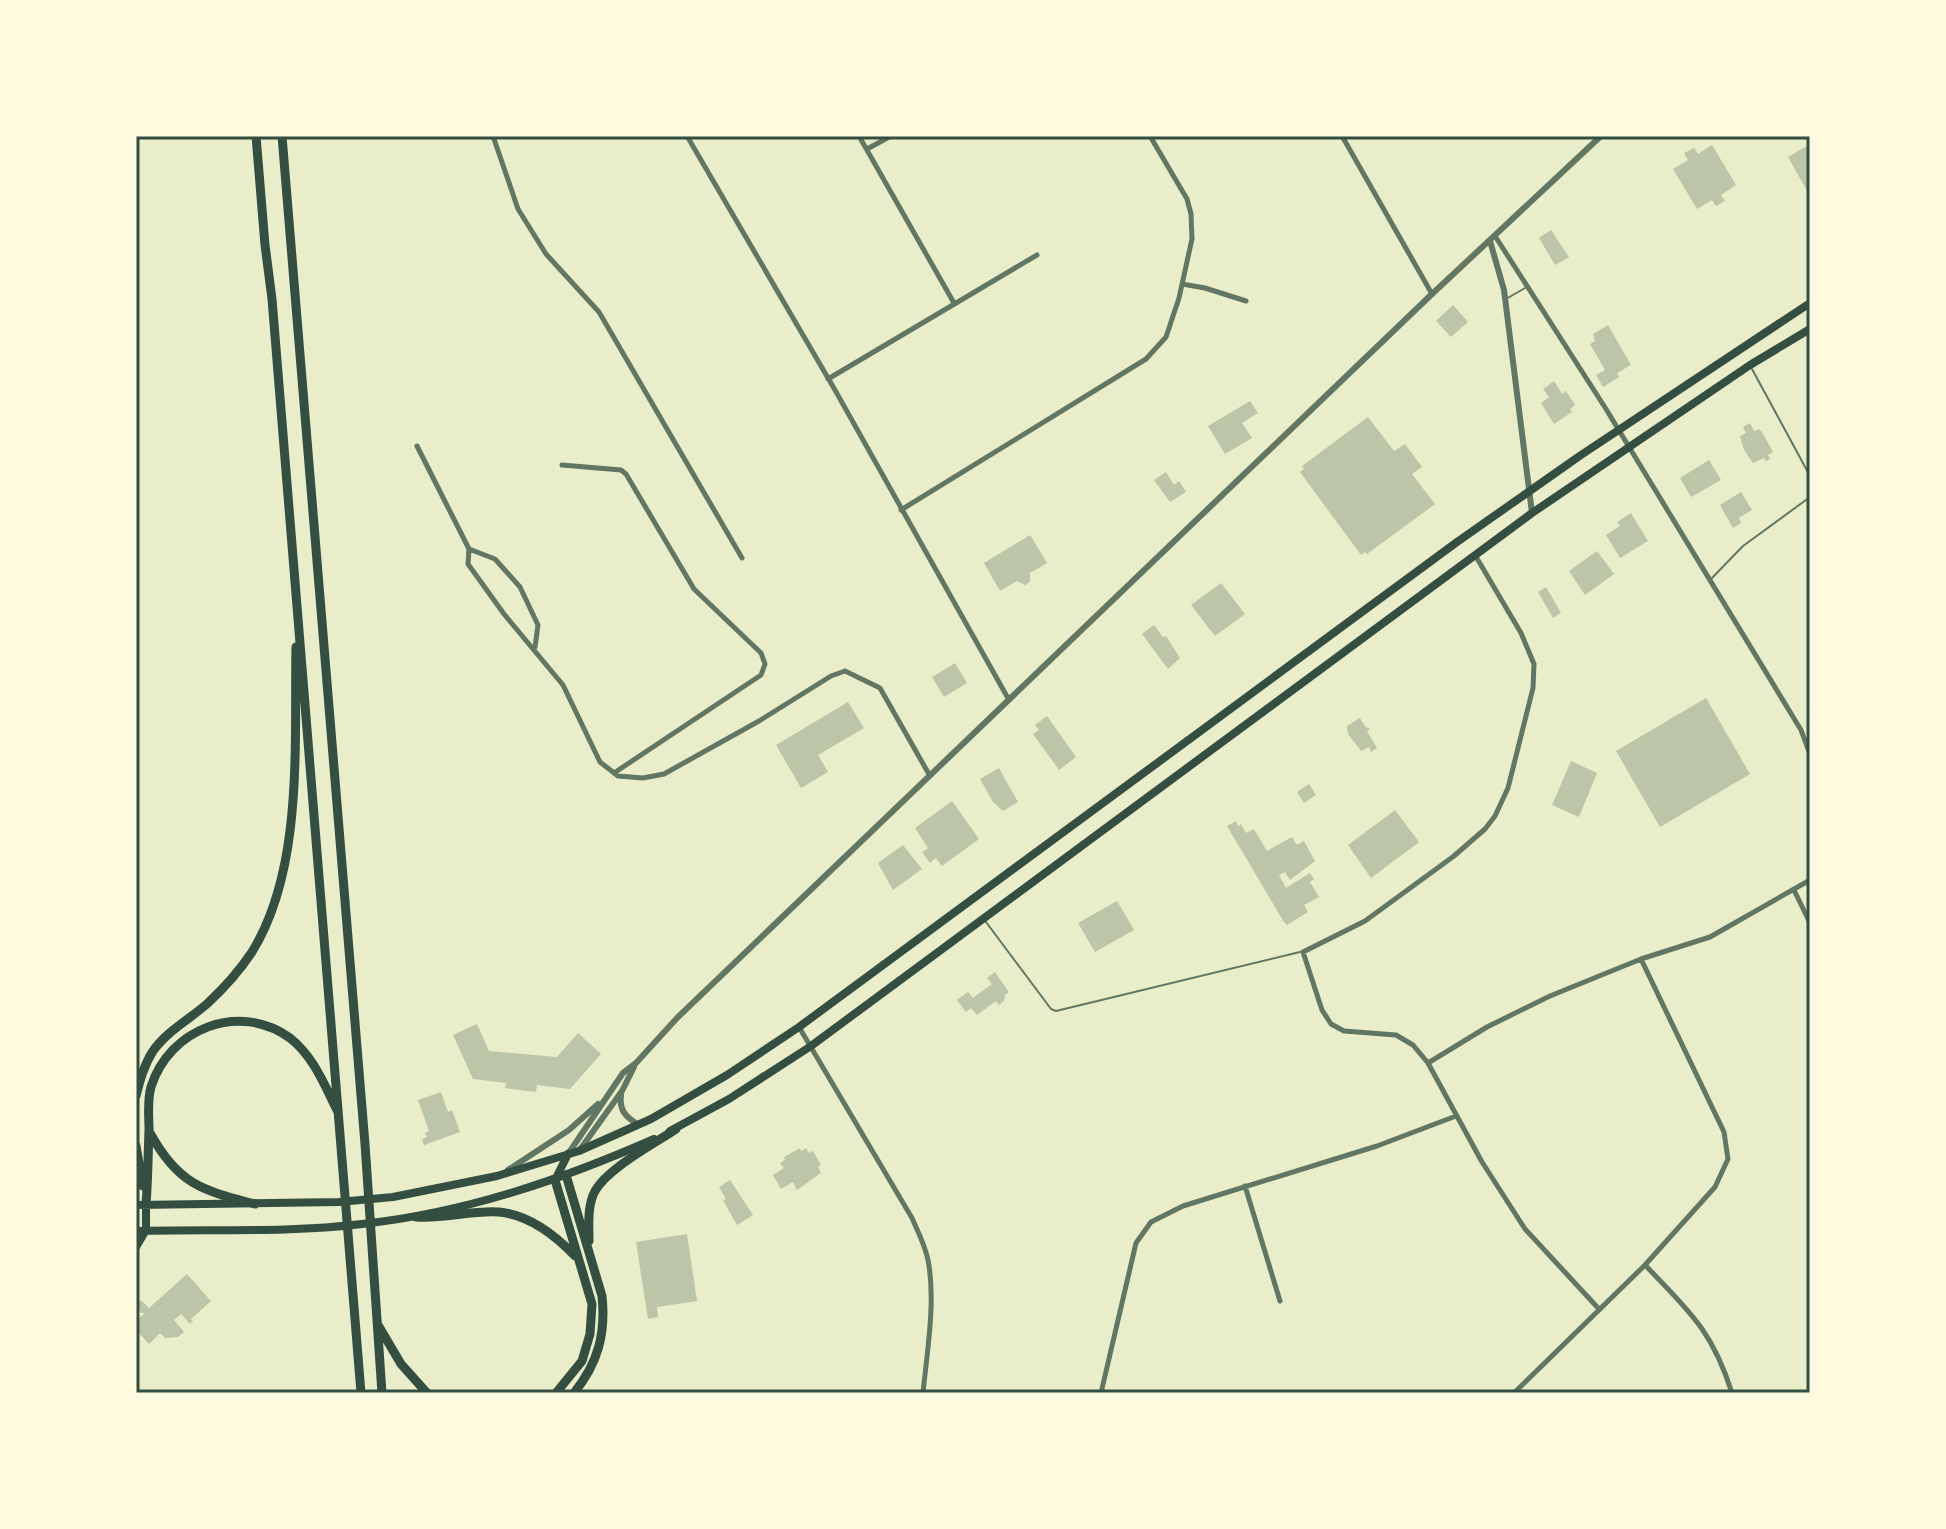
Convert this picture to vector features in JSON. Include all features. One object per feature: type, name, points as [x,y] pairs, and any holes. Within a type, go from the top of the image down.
[{"type":"highway","points":[[256,136],[361,1393]]},
{"type":"highway","points":[[282,136],[365,1144],[382,1393]]},
{"type":"highway","points":[[136,1096],[143,1068],[153,1051],[226,984],[251,953],[269,920],[281,882],[289,834],[297,600]]},
{"type":"highway","points":[[141,1204],[151,1089],[170,1052],[196,1032],[224,1021],[251,1022],[292,1039],[315,1066],[339,1114]]},
{"type":"highway","points":[[589,1253],[589,1213],[596,1190],[614,1171],[676,1129]]},
{"type":"highway","points":[[149,1132],[167,1161],[189,1181],[206,1191],[255,1204]]},
{"type":"highway","points":[[136,1146],[141,1204]]},
{"type":"highway","points":[[566,1175],[602,1296],[604,1329],[590,1371],[574,1393]]},
{"type":"highway","points":[[555,1180],[592,1304],[590,1334],[582,1361],[556,1393]]},
{"type":"highway","points":[[416,1217],[499,1212],[525,1219],[542,1228],[579,1259]]},
{"type":"highway","points":[[376,1321],[401,1364],[427,1393]]},
{"type":"main road","points":[[136,1248],[146,1231],[141,1204],[339,1202],[393,1197],[497,1176],[579,1151],[651,1119],[720,1079],[799,1027],[1099,803],[1530,490],[1810,303]]},
{"type":"main road","points":[[136,1231],[314,1228],[416,1217],[555,1180],[676,1129],[811,1046],[1532,513],[1750,365],[1810,329]]},
{"type":"main road","points":[[566,1175],[579,1151]]},
{"type":"main road","points":[[555,1180],[568,1154]]},
{"type":"street","points":[[493,136],[518,209],[546,254],[599,312],[742,558]]},
{"type":"street","points":[[687,136],[1009,700]]},
{"type":"street","points":[[859,136],[954,303]]},
{"type":"street","points":[[867,149],[891,136]]},
{"type":"street","points":[[901,510],[1146,359],[1166,337],[1192,239],[1191,214],[1187,199],[1150,136]]},
{"type":"street","points":[[1342,136],[1432,294]]},
{"type":"street","points":[[568,1154],[623,1073],[677,1018],[1432,294],[1601,136]]},
{"type":"street","points":[[1492,239],[1527,286],[1711,579],[1801,730],[1810,754]]},
{"type":"street","points":[[1492,239],[1505,300],[1532,513]]},
{"type":"street","points":[[828,379],[1037,255]]},
{"type":"street","points":[[1182,284],[1246,301]]},
{"type":"street","points":[[417,446],[469,549],[468,564],[504,614],[563,685],[600,762],[618,776],[643,778],[664,774],[720,744],[831,676],[845,671],[880,688],[930,776]]},
{"type":"street","points":[[562,465],[621,470],[626,474],[694,589],[761,653],[765,664],[761,675],[750,684],[692,719],[614,773]]},
{"type":"street","points":[[469,549],[495,559],[520,587],[538,625],[535,648]]},
{"type":"street","points":[[1475,555],[1521,633],[1534,664],[1533,688],[1508,788],[1485,829],[1454,856],[1365,921],[1303,952],[1322,1010],[1331,1024],[1344,1031],[1396,1035],[1413,1045],[1428,1063],[1456,1116],[1525,1229],[1599,1309]]},
{"type":"street","points":[[1428,1063],[1487,1027],[1525,1009],[1641,959],[1710,937],[1810,880]]},
{"type":"street","points":[[1794,890],[1810,923]]},
{"type":"street","points":[[1514,1393],[1645,1265],[1715,1187],[1725,1168],[1728,1151],[1724,1132],[1641,959]]},
{"type":"street","points":[[799,1027],[912,1218],[922,1241],[928,1259],[930,1286],[923,1393]]},
{"type":"street","points":[[579,1151],[622,1091],[636,1063]]},
{"type":"street","points":[[622,1091],[619,1106],[625,1116],[637,1124]]},
{"type":"street","points":[[497,1176],[545,1148],[601,1102]]},
{"type":"street","points":[[1101,1393],[1136,1243],[1151,1222],[1183,1206],[1377,1146],[1456,1116]]},
{"type":"street","points":[[1245,1186],[1280,1301]]},
{"type":"street","points":[[1645,1265],[1699,1321],[1722,1361],[1732,1393]]},
{"type":"lane","points":[[1505,300],[1527,286]]},
{"type":"lane","points":[[1750,365],[1810,476]]},
{"type":"lane","points":[[1711,579],[1743,546],[1810,497]]},
{"type":"lane","points":[[983,918],[1051,1009],[1056,1011],[1303,952]]},
{"type":"building","points":[[1810,144],[1810,196],[1788,157]]},
{"type":"building","points":[[1712,145],[1736,185],[1721,195],[1725,201],[1716,206],[1712,200],[1697,209],[1673,169],[1688,160],[1684,153],[1694,148],[1698,154]]},
{"type":"building","points":[[1551,230],[1569,257],[1555,265],[1539,238]]},
{"type":"building","points":[[1453,305],[1468,322],[1451,337],[1436,321]]},
{"type":"building","points":[[1608,325],[1631,365],[1603,387],[1596,375],[1605,370],[1590,344],[1595,341],[1593,334]]},
{"type":"building","points":[[1554,381],[1562,394],[1566,391],[1575,405],[1570,409],[1572,412],[1554,424],[1541,403],[1549,397],[1543,389]]},
{"type":"building","points":[[1250,401],[1258,413],[1242,423],[1252,438],[1225,454],[1208,426]]},
{"type":"building","points":[[1368,417],[1394,451],[1405,444],[1422,467],[1412,474],[1435,504],[1367,554],[1361,555],[1300,472],[1304,469],[1302,466]]},
{"type":"building","points":[[1750,423],[1754,431],[1759,429],[1762,432],[1773,452],[1766,461],[1764,458],[1753,463],[1744,450],[1740,436],[1746,433],[1743,427]]},
{"type":"building","points":[[1709,460],[1721,480],[1691,497],[1680,478]]},
{"type":"building","points":[[1166,472],[1174,485],[1179,481],[1186,492],[1170,502],[1154,480]]},
{"type":"building","points":[[1741,492],[1752,510],[1739,518],[1741,523],[1733,528],[1720,505]]},
{"type":"building","points":[[1631,513],[1648,541],[1620,558],[1606,535],[1620,526],[1617,522]]},
{"type":"building","points":[[1030,535],[1047,563],[1030,573],[1030,582],[1025,585],[1017,581],[1000,591],[984,563]]},
{"type":"building","points":[[1597,551],[1614,574],[1585,595],[1569,571]]},
{"type":"building","points":[[1221,583],[1245,614],[1215,636],[1191,605]]},
{"type":"building","points":[[1546,587],[1561,613],[1553,618],[1538,592]]},
{"type":"building","points":[[1154,625],[1163,637],[1166,636],[1180,658],[1168,669],[1142,634]]},
{"type":"building","points":[[955,663],[967,683],[944,697],[932,677]]},
{"type":"building","points":[[1706,698],[1750,774],[1660,827],[1616,751]]},
{"type":"building","points":[[848,702],[864,728],[818,755],[828,772],[801,788],[776,745]]},
{"type":"building","points":[[1047,716],[1076,757],[1059,770],[1033,734],[1039,730],[1035,725]]},
{"type":"building","points":[[1360,718],[1370,730],[1367,731],[1377,748],[1371,752],[1369,747],[1361,751],[1348,734],[1347,726]]},
{"type":"building","points":[[1571,761],[1597,773],[1579,817],[1552,805]]},
{"type":"building","points":[[999,768],[1018,802],[1003,811],[993,802],[980,779]]},
{"type":"building","points":[[1309,784],[1316,795],[1304,803],[1297,792]]},
{"type":"building","points":[[952,801],[979,839],[942,866],[936,858],[930,863],[922,852],[928,848],[915,828]]},
{"type":"building","points":[[1395,810],[1419,842],[1371,878],[1348,845]]},
{"type":"building","points":[[1236,821],[1246,833],[1254,829],[1267,851],[1292,837],[1297,845],[1304,841],[1315,861],[1290,880],[1285,872],[1279,875],[1286,888],[1310,873],[1314,879],[1310,882],[1319,897],[1304,905],[1308,912],[1287,925],[1284,922],[1227,826]]},
{"type":"building","points":[[903,845],[922,869],[893,890],[878,863]]},
{"type":"building","points":[[1117,901],[1134,930],[1095,952],[1078,923]]},
{"type":"building","points":[[995,972],[1009,992],[1004,1001],[999,1005],[996,1001],[977,1015],[971,1008],[966,1012],[957,1000],[968,992],[973,998],[992,984],[987,978]]},
{"type":"building","points":[[477,1024],[489,1051],[557,1057],[578,1033],[601,1054],[570,1089],[537,1085],[536,1092],[505,1088],[506,1083],[473,1079],[453,1035]]},
{"type":"building","points":[[441,1092],[460,1132],[424,1145],[422,1139],[427,1137],[425,1133],[429,1131],[418,1100]]},
{"type":"building","points":[[800,1148],[801,1151],[806,1148],[809,1153],[813,1151],[821,1165],[818,1167],[821,1173],[797,1190],[793,1182],[781,1189],[773,1175],[784,1168],[780,1163],[785,1160],[784,1157]]},
{"type":"building","points":[[730,1180],[753,1215],[737,1225],[719,1187]]},
{"type":"building","points":[[687,1234],[697,1301],[657,1307],[658,1317],[648,1319],[636,1242]]},
{"type":"building","points":[[187,1274],[211,1301],[191,1319],[190,1324],[181,1314],[174,1320],[184,1332],[178,1337],[165,1338],[160,1333],[149,1344],[139,1333],[136,1335],[136,1321],[145,1313],[141,1313],[136,1304],[141,1300],[149,1308]]}]
